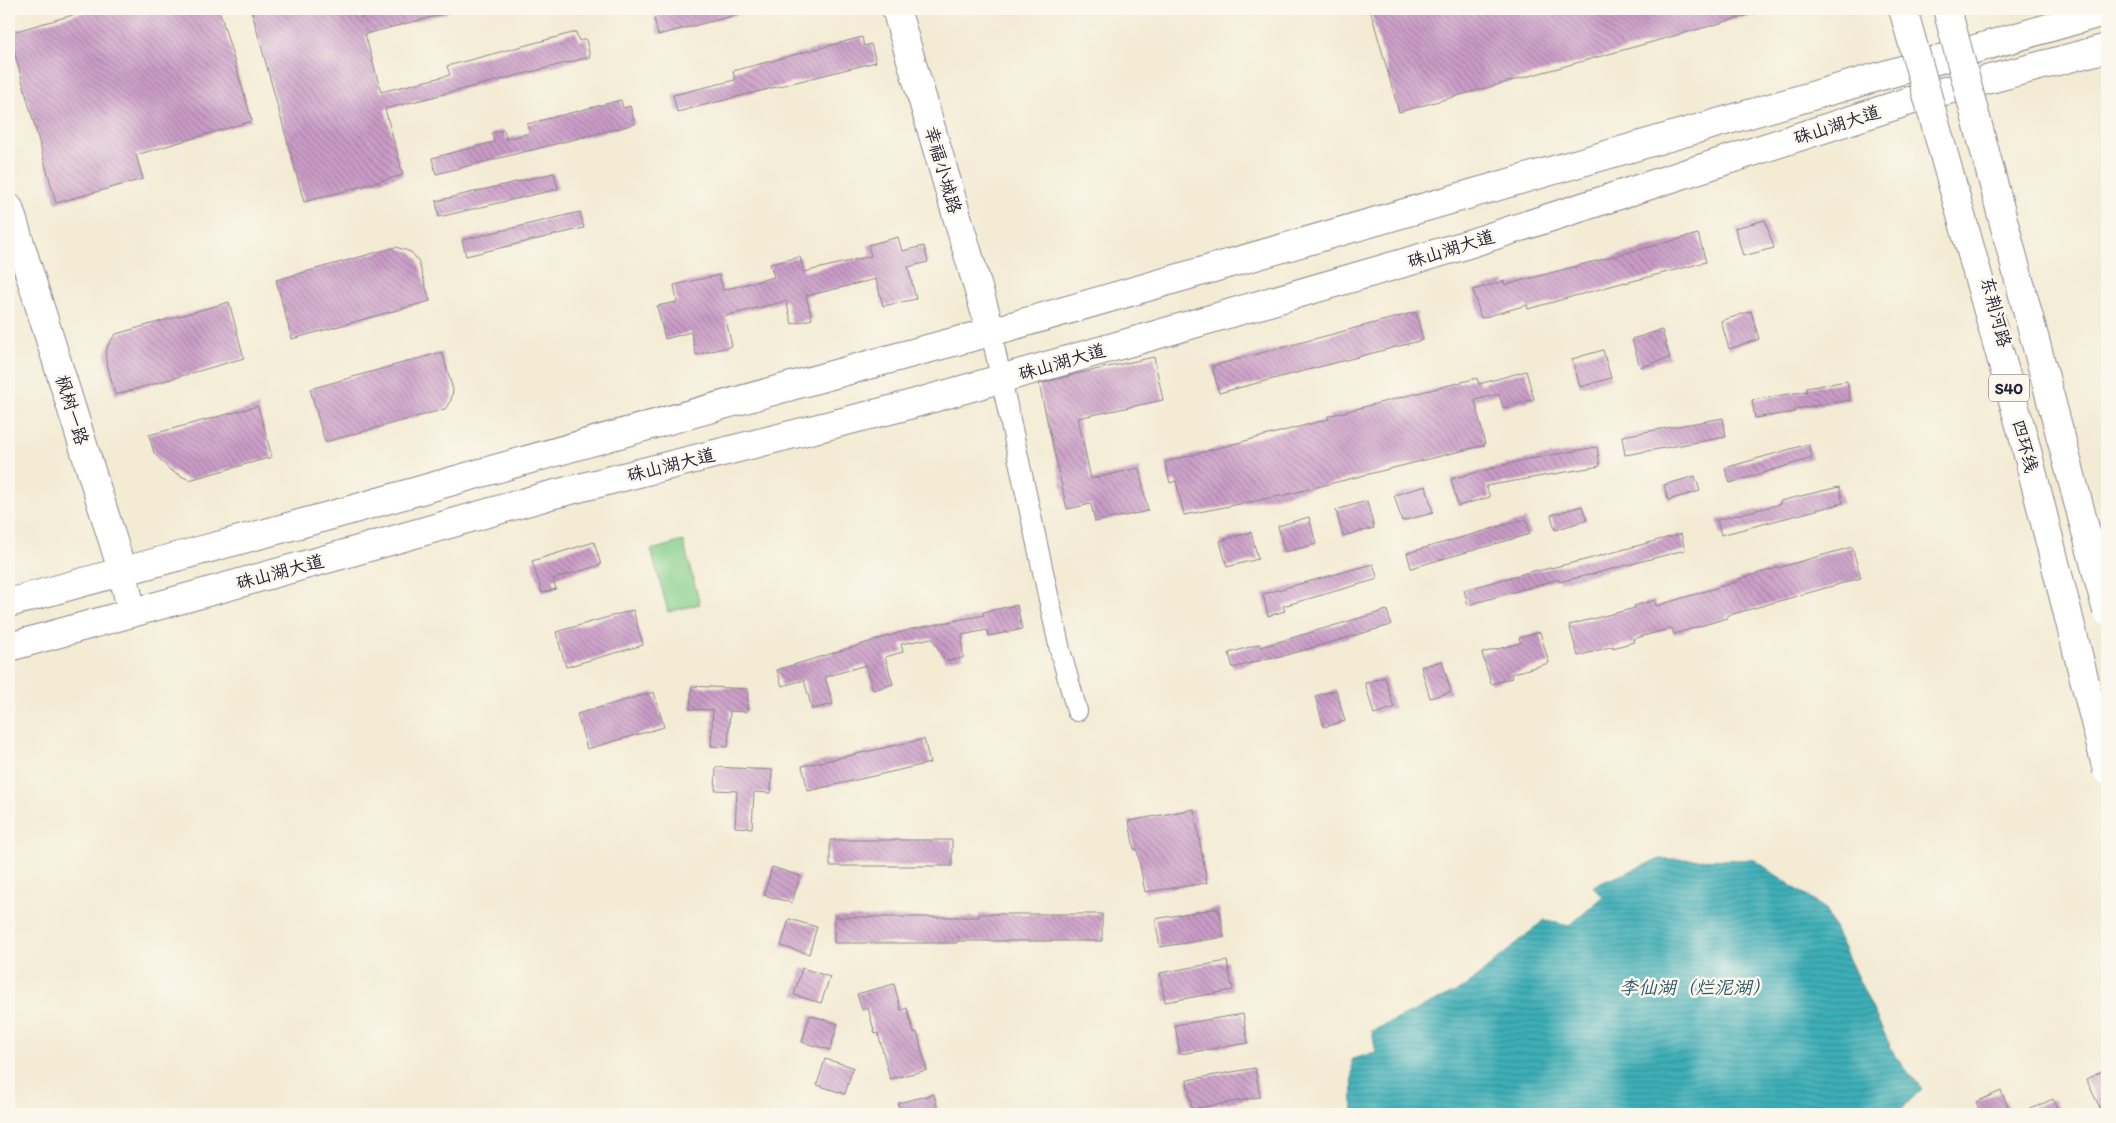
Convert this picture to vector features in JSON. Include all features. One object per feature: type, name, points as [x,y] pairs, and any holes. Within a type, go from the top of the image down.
[{"type":"main road","name":"幸福小城路","points":[[896,9],[991,332]]},
{"type":"main road","name":"四环线","points":[[1903,9],[2025,443],[2107,770]]},
{"type":"main road","name":"S40","points":[[1947,9],[2107,611]]},
{"type":"main road","name":"硃山湖大道","points":[[9,603],[122,570],[328,516],[991,332],[2107,12]]},
{"type":"main road","name":"硃山湖大道","points":[[9,647],[546,496],[888,410],[1001,379],[1462,246],[1939,92],[2107,48]]},
{"type":"main road","name":"东荆河路","points":[[1931,62],[2107,735]]},
{"type":"main road","name":"枫树一路","points":[[9,208],[122,570],[132,613]]},
{"type":"street","points":[[991,332],[1060,650],[1077,711]]},
{"type":"green space","points":[[683,541],[700,604],[668,612],[651,550]]},
{"type":"water","name":"李仙湖（烂泥湖）","points":[[1660,859],[1755,860],[1825,909],[1895,1056],[1922,1089],[1896,1114],[1353,1114],[1352,1059],[1376,1053],[1372,1031],[1464,988],[1544,920],[1569,926],[1603,897],[1593,886]]},
{"type":"building","points":[[94,9],[219,9],[252,121],[136,155],[143,179],[56,203],[9,33]]},
{"type":"building","points":[[251,9],[358,9],[360,18],[388,11],[387,9],[447,9],[448,13],[365,34],[381,92],[450,75],[447,66],[576,32],[579,41],[586,39],[590,57],[385,109],[403,175],[304,202]]},
{"type":"building","points":[[675,9],[743,9],[744,13],[658,35],[654,18],[676,12]]},
{"type":"building","points":[[1370,9],[1757,9],[1757,13],[1399,112]]},
{"type":"building","points":[[862,37],[864,46],[871,44],[876,62],[677,112],[673,95],[735,80],[733,71]]},
{"type":"building","points":[[621,100],[623,108],[630,106],[635,124],[436,174],[432,158],[494,142],[492,133],[504,130],[506,139],[530,133],[527,124]]},
{"type":"building","points":[[554,173],[558,189],[439,217],[436,201]]},
{"type":"building","points":[[580,212],[584,228],[466,256],[462,240]]},
{"type":"building","points":[[1765,220],[1774,248],[1743,256],[1735,228]]},
{"type":"building","points":[[1698,234],[1706,262],[1528,309],[1527,305],[1481,318],[1473,290],[1504,281],[1505,285]]},
{"type":"building","points":[[898,237],[902,251],[924,246],[928,262],[908,267],[916,299],[883,306],[876,279],[806,296],[812,319],[792,324],[786,301],[725,316],[732,346],[696,355],[691,332],[665,339],[657,306],[677,302],[674,285],[719,275],[723,290],[774,277],[770,264],[800,257],[804,272],[871,256],[868,245]]},
{"type":"building","points":[[396,247],[411,252],[418,260],[430,301],[292,339],[276,280]]},
{"type":"building","points":[[229,302],[244,358],[115,395],[105,355],[109,343],[116,334]]},
{"type":"building","points":[[1751,311],[1759,339],[1729,349],[1721,321]]},
{"type":"building","points":[[1416,312],[1423,340],[1219,393],[1212,366]]},
{"type":"building","points":[[1662,330],[1670,358],[1640,367],[1632,339]]},
{"type":"building","points":[[1603,350],[1611,378],[1580,387],[1572,359]]},
{"type":"building","points":[[442,352],[453,390],[451,400],[445,409],[325,442],[310,389]]},
{"type":"building","points":[[1154,357],[1163,400],[1078,418],[1091,479],[1139,468],[1148,511],[1095,522],[1091,504],[1067,509],[1039,384]]},
{"type":"building","points":[[1526,371],[1534,399],[1503,408],[1499,394],[1475,400],[1485,445],[1285,495],[1184,515],[1176,481],[1170,483],[1165,462],[1329,419],[1328,416],[1477,378],[1479,384]]},
{"type":"building","points":[[1847,381],[1850,400],[1795,409],[1795,412],[1755,418],[1752,400],[1807,391],[1806,388]]},
{"type":"building","points":[[258,406],[272,457],[189,480],[170,470],[154,453],[149,435]]},
{"type":"building","points":[[1723,418],[1726,437],[1625,455],[1622,436]]},
{"type":"building","points":[[1808,444],[1812,458],[1730,483],[1725,468]]},
{"type":"building","points":[[1597,447],[1600,466],[1486,486],[1490,497],[1458,506],[1451,479],[1523,460]]},
{"type":"building","points":[[1695,476],[1700,491],[1668,500],[1664,485]]},
{"type":"building","points":[[1426,486],[1433,513],[1402,521],[1394,495]]},
{"type":"building","points":[[1839,487],[1843,503],[1721,535],[1717,520],[1780,504],[1780,501]]},
{"type":"building","points":[[1367,501],[1374,528],[1343,536],[1336,510]]},
{"type":"building","points":[[1582,506],[1587,520],[1555,530],[1551,515]]},
{"type":"building","points":[[1309,517],[1316,544],[1285,552],[1278,526]]},
{"type":"building","points":[[1526,519],[1530,534],[1411,568],[1407,553]]},
{"type":"building","points":[[1251,532],[1258,559],[1227,567],[1220,541]]},
{"type":"building","points":[[1681,534],[1685,550],[1559,582],[1559,579],[1468,605],[1464,590]]},
{"type":"building","points":[[594,542],[601,565],[553,579],[556,589],[542,593],[532,561]]},
{"type":"building","points":[[1852,547],[1861,578],[1726,616],[1727,618],[1674,634],[1672,628],[1633,639],[1634,642],[1578,656],[1569,625],[1635,608],[1634,606],[1655,600],[1656,606],[1739,581],[1738,579]]},
{"type":"building","points":[[1373,564],[1378,579],[1283,606],[1285,611],[1268,616],[1263,594]]},
{"type":"building","points":[[1017,605],[1022,629],[989,636],[987,630],[962,635],[963,658],[945,661],[932,638],[901,644],[903,652],[885,657],[893,684],[873,690],[866,665],[825,677],[833,704],[812,709],[804,680],[782,686],[777,670],[912,629],[984,615],[983,612]]},
{"type":"building","points":[[633,610],[643,645],[566,667],[556,632]]},
{"type":"building","points":[[1387,610],[1391,625],[1273,659],[1272,657],[1233,668],[1229,653],[1260,644],[1261,647]]},
{"type":"building","points":[[1540,632],[1549,663],[1511,674],[1512,678],[1491,684],[1482,653],[1521,643],[1519,638]]},
{"type":"building","points":[[1442,661],[1451,692],[1430,698],[1421,667]]},
{"type":"building","points":[[1385,677],[1394,708],[1374,714],[1365,683]]},
{"type":"building","points":[[692,686],[748,689],[747,712],[730,711],[728,747],[711,746],[713,710],[690,709]]},
{"type":"building","points":[[1336,690],[1345,721],[1324,727],[1315,696]]},
{"type":"building","points":[[654,692],[664,727],[587,749],[577,714]]},
{"type":"building","points":[[924,739],[930,763],[808,791],[802,766]]},
{"type":"building","points":[[716,767],[772,770],[771,793],[754,792],[752,828],[735,827],[737,791],[715,790]]},
{"type":"building","points":[[1194,809],[1207,883],[1145,892],[1137,849],[1134,849],[1129,821]]},
{"type":"building","points":[[830,840],[952,840],[952,866],[830,866]]},
{"type":"building","points":[[772,867],[800,876],[792,903],[764,895]]},
{"type":"building","points":[[1219,908],[1224,937],[1160,947],[1155,919]]},
{"type":"building","points":[[979,914],[1102,914],[1102,941],[834,943],[834,917],[979,917]]},
{"type":"building","points":[[789,919],[817,927],[809,954],[781,946]]},
{"type":"building","points":[[1227,961],[1233,990],[1165,1002],[1160,973]]},
{"type":"building","points":[[802,968],[830,977],[821,1003],[794,995]]},
{"type":"building","points":[[894,984],[901,1010],[907,1008],[914,1033],[917,1032],[927,1070],[890,1079],[878,1033],[875,1034],[868,1008],[862,1010],[857,994]]},
{"type":"building","points":[[1243,1014],[1248,1043],[1180,1054],[1175,1025]]},
{"type":"building","points":[[810,1015],[838,1024],[830,1050],[802,1042]]},
{"type":"building","points":[[825,1059],[853,1067],[845,1094],[817,1085]]},
{"type":"building","points":[[1255,1068],[1260,1097],[1192,1109],[1187,1080]]},
{"type":"building","points":[[2107,1069],[2107,1114],[2103,1114],[2086,1079]]},
{"type":"building","points":[[2001,1091],[2011,1114],[1981,1114],[1976,1102]]},
{"type":"building","points":[[934,1094],[938,1110],[921,1114],[901,1114],[898,1103]]},
{"type":"building","points":[[2053,1099],[2061,1114],[2020,1114]]}]
